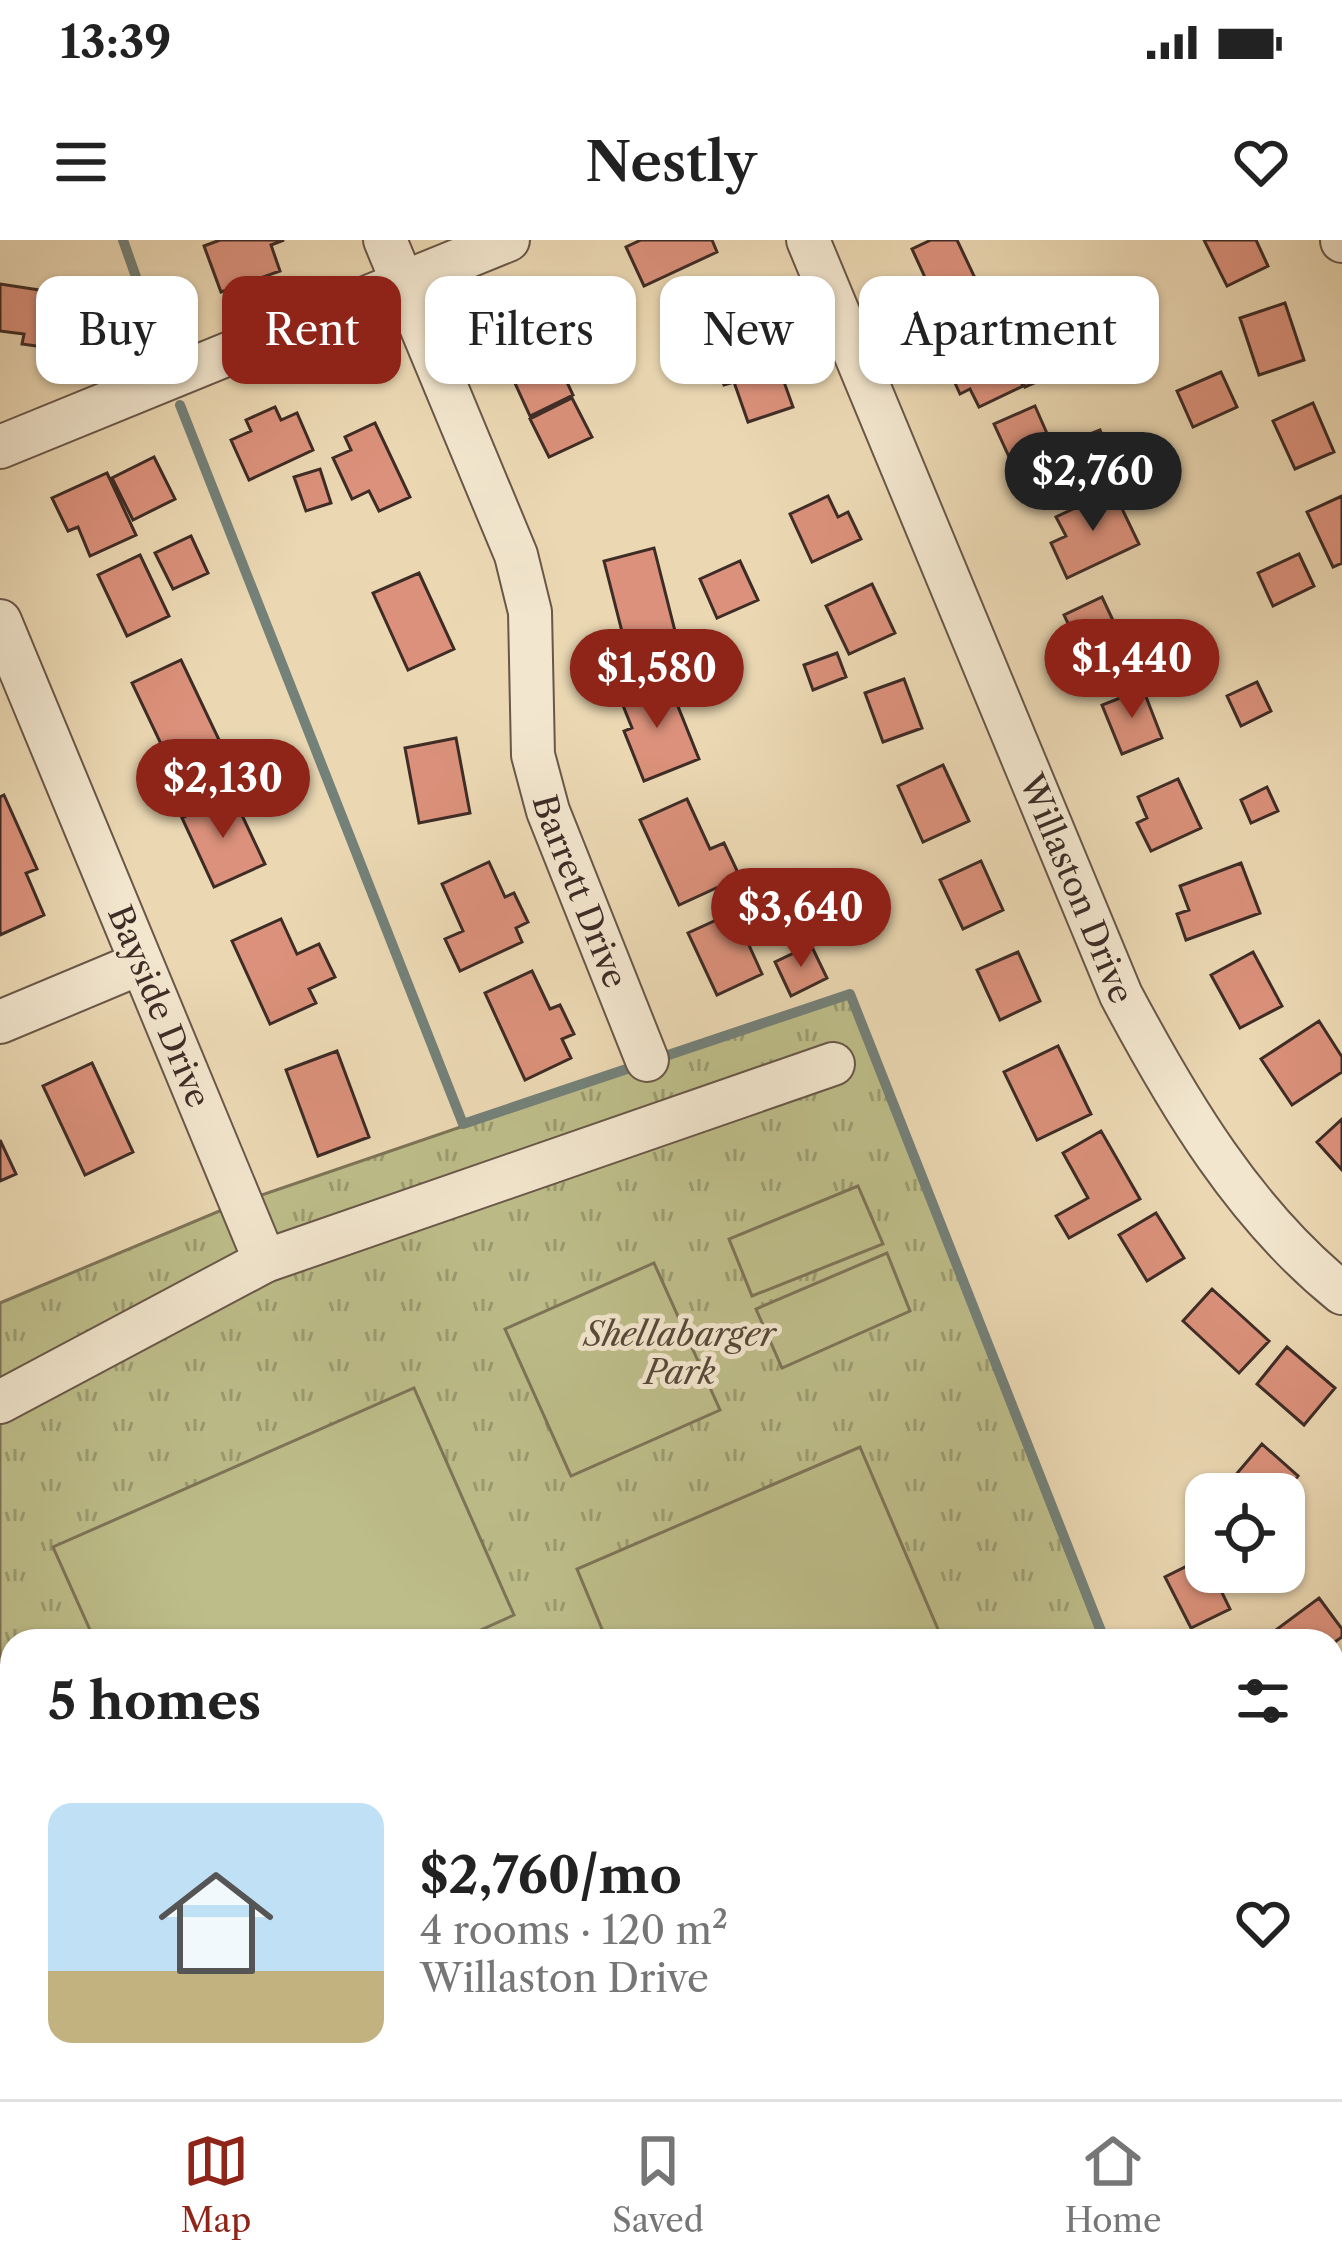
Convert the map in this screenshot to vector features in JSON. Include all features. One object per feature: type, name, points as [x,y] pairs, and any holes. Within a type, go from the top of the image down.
[{"type":"street","name":"Barrett Drive","points":[[385,240],[516,555],[530,612],[533,754],[548,811],[647,1060]]},
{"type":"street","points":[[0,447],[508,240]]},
{"type":"street","name":"Willaston Drive","points":[[808,240],[1121,995],[1173,1093],[1219,1160],[1274,1226],[1342,1293]]},
{"type":"street","name":"Bayside Drive","points":[[0,621],[266,1261]]},
{"type":"street","points":[[0,1022],[141,963]]},
{"type":"street","points":[[0,1402],[266,1261],[833,1064]]},
{"type":"green space","name":"Shellabarger Park","points":[[850,994],[1096,1629],[0,1629],[0,1303],[241,1202]]},
{"type":"green space","points":[[858,1186],[883,1244],[752,1296],[729,1239]]},
{"type":"green space","points":[[887,1253],[910,1311],[782,1368],[756,1309]]},
{"type":"green space","points":[[654,1263],[720,1410],[571,1476],[505,1329]]},
{"type":"green space","points":[[414,1388],[514,1615],[483,1629],[90,1629],[53,1547]]},
{"type":"green space","points":[[860,1447],[938,1629],[602,1629],[577,1569]]},
{"type":"building","points":[[220,240],[284,240],[271,245],[280,271],[266,276],[222,276],[221,292],[204,246]]},
{"type":"building","points":[[641,240],[712,240],[717,252],[644,286],[626,247]]},
{"type":"building","points":[[931,240],[957,240],[974,276],[924,276],[912,249]]},
{"type":"building","points":[[1204,240],[1256,240],[1268,266],[1227,286]]},
{"type":"building","points":[[0,284],[36,289],[36,346],[22,344],[24,334],[0,331]]},
{"type":"building","points":[[1285,303],[1304,360],[1259,375],[1240,318]]},
{"type":"building","points":[[1221,372],[1237,407],[1193,427],[1177,391]]},
{"type":"building","points":[[515,384],[568,384],[573,395],[530,416]]},
{"type":"building","points":[[735,384],[785,384],[793,407],[748,422]]},
{"type":"building","points":[[955,384],[1023,386],[979,407],[970,389],[960,394]]},
{"type":"building","points":[[572,398],[592,437],[549,457],[530,419]]},
{"type":"building","points":[[1313,403],[1334,452],[1295,469],[1273,421]]},
{"type":"building","points":[[1035,406],[1056,454],[1016,472],[994,424]]},
{"type":"building","points":[[275,407],[281,420],[297,413],[313,450],[249,480],[231,440],[251,431],[246,420]]},
{"type":"building","points":[[375,423],[410,497],[379,511],[369,491],[352,499],[333,458],[351,450],[345,437]]},
{"type":"building","points":[[1100,430],[1111,456],[1077,470],[1067,443]]},
{"type":"building","points":[[154,457],[175,499],[133,520],[112,478]]},
{"type":"building","points":[[320,469],[331,503],[306,511],[294,477]]},
{"type":"building","points":[[107,473],[136,535],[90,556],[78,527],[68,531],[52,498]]},
{"type":"building","points":[[1113,490],[1139,544],[1067,578],[1051,543],[1066,536],[1056,517]]},
{"type":"building","points":[[828,496],[838,517],[848,512],[861,539],[812,562],[790,514]]},
{"type":"building","points":[[1342,496],[1342,563],[1333,567],[1307,512]]},
{"type":"building","points":[[191,536],[208,573],[173,589],[155,553]]},
{"type":"building","points":[[654,548],[679,647],[629,659],[604,561]]},
{"type":"building","points":[[1299,554],[1314,586],[1273,606],[1258,573]]},
{"type":"building","points":[[140,555],[169,616],[127,636],[98,575]]},
{"type":"building","points":[[740,561],[758,600],[717,618],[700,579]]},
{"type":"building","points":[[419,573],[454,649],[408,670],[373,593]]},
{"type":"building","points":[[872,584],[895,633],[849,654],[826,606]]},
{"type":"building","points":[[1102,597],[1133,663],[1095,680],[1064,615]]},
{"type":"building","points":[[837,653],[846,677],[813,690],[804,665]]},
{"type":"building","points":[[181,660],[221,744],[172,767],[132,683]]},
{"type":"building","points":[[667,679],[699,759],[644,781],[624,731],[632,728],[620,698]]},
{"type":"building","points":[[904,679],[922,728],[883,742],[865,693]]},
{"type":"building","points":[[1257,682],[1271,711],[1241,726],[1227,696]]},
{"type":"building","points":[[1143,689],[1162,738],[1122,754],[1102,705]]},
{"type":"building","points":[[456,738],[470,813],[419,823],[405,748]]},
{"type":"building","points":[[943,765],[969,821],[923,842],[898,786]]},
{"type":"building","points":[[1178,779],[1201,828],[1151,851],[1137,823],[1147,818],[1138,797]]},
{"type":"building","points":[[1267,787],[1278,811],[1251,823],[1241,800]]},
{"type":"building","points":[[232,794],[265,864],[214,887],[182,818]]},
{"type":"building","points":[[4,795],[37,869],[26,873],[44,915],[0,935],[0,797]]},
{"type":"building","points":[[687,799],[710,849],[724,843],[740,877],[679,905],[640,820]]},
{"type":"building","points":[[981,861],[1003,910],[963,929],[940,880]]},
{"type":"building","points":[[489,862],[505,897],[514,893],[528,922],[516,928],[522,942],[460,971],[445,939],[463,931],[442,884]]},
{"type":"building","points":[[1241,863],[1260,913],[1186,940],[1177,914],[1189,910],[1180,886]]},
{"type":"building","points":[[734,912],[762,974],[717,995],[688,933]]},
{"type":"building","points":[[281,919],[297,954],[319,944],[335,977],[309,989],[316,1003],[270,1024],[232,941]]},
{"type":"building","points":[[811,945],[827,978],[791,996],[775,962]]},
{"type":"building","points":[[1018,952],[1040,1001],[1000,1020],[977,970]]},
{"type":"building","points":[[1253,952],[1282,1006],[1240,1028],[1211,975]]},
{"type":"building","points":[[532,971],[550,1009],[560,1005],[574,1034],[562,1039],[571,1058],[525,1080],[485,993]]},
{"type":"building","points":[[1319,1021],[1342,1057],[1342,1072],[1292,1105],[1261,1059]]},
{"type":"building","points":[[1058,1046],[1091,1114],[1037,1140],[1004,1072]]},
{"type":"building","points":[[337,1051],[369,1137],[318,1156],[286,1070]]},
{"type":"building","points":[[92,1063],[133,1152],[85,1175],[43,1086]]},
{"type":"building","points":[[1342,1119],[1342,1170],[1317,1142]]},
{"type":"building","points":[[1101,1131],[1140,1199],[1069,1238],[1056,1216],[1088,1198],[1063,1153]]},
{"type":"building","points":[[0,1140],[16,1174],[0,1181]]},
{"type":"building","points":[[1156,1213],[1184,1258],[1147,1281],[1119,1235]]},
{"type":"building","points":[[1212,1289],[1269,1341],[1239,1373],[1183,1321]]},
{"type":"building","points":[[1287,1347],[1335,1388],[1304,1425],[1257,1384]]},
{"type":"building","points":[[1262,1444],[1295,1473],[1237,1473]]},
{"type":"building","points":[[1185,1567],[1185,1593],[1222,1593],[1230,1609],[1191,1628],[1165,1577]]},
{"type":"building","points":[[1319,1598],[1342,1629],[1277,1629]]},
{"type":"waterway","points":[[123,240],[136,276]]},
{"type":"waterway","points":[[180,405],[463,1124],[850,994],[1100,1629]]}]
